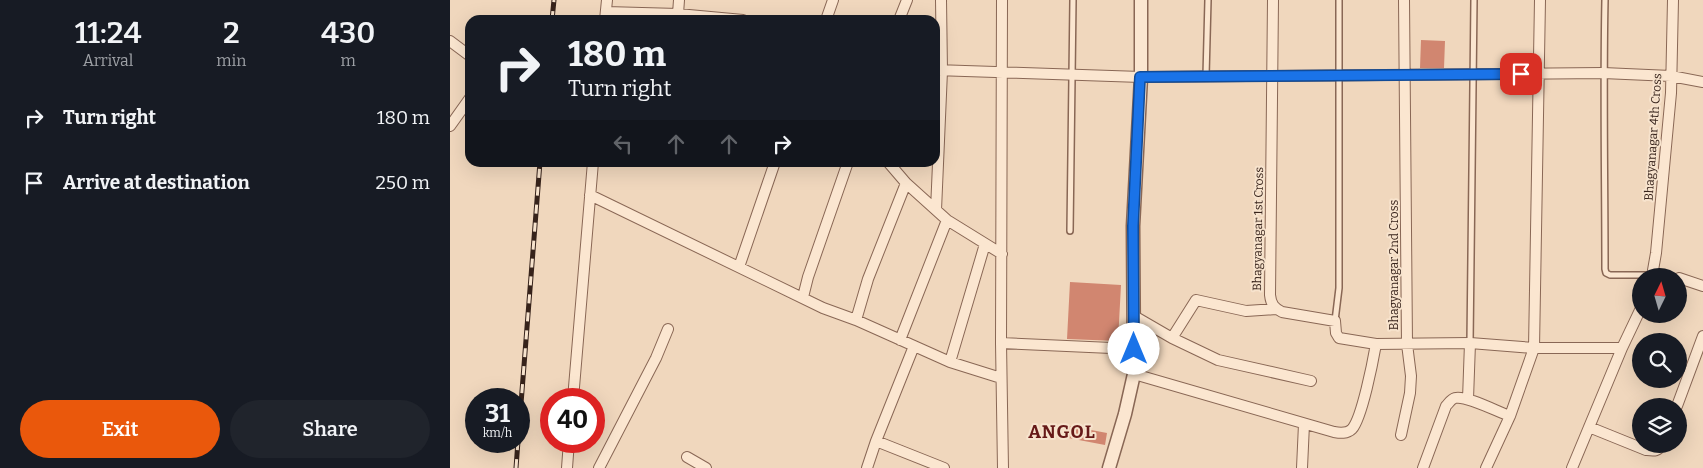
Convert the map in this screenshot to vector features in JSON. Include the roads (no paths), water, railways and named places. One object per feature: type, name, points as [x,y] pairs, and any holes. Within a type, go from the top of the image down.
[{"type":"street","points":[[605,15],[607,0]]},
{"type":"street","points":[[678,14],[679,0]]},
{"type":"street","points":[[828,15],[833,0]]},
{"type":"street","points":[[901,15],[907,0]]},
{"type":"street","points":[[940,35],[941,0]]},
{"type":"street","points":[[1002,0],[1000,344],[1003,468]]},
{"type":"street","points":[[1109,468],[1125,414],[1134,374],[1133,226],[1140,77],[1141,0]]},
{"type":"street","name":"Bhagyanagar 1st Cross","points":[[1273,0],[1270,295],[1271,303],[1276,309]]},
{"type":"street","name":"Bhagyanagar 2nd Cross","points":[[1404,0],[1407,344],[1470,343],[1534,348],[1622,348]]},
{"type":"street","points":[[1486,468],[1510,416],[1534,348],[1540,0]]},
{"type":"street","name":"Bhagyanagar 4th Cross","points":[[1656,268],[1671,93],[1673,0]]},
{"type":"street","points":[[642,15],[689,15]]},
{"type":"street","points":[[450,41],[465,52]]},
{"type":"street","points":[[940,70],[1140,77],[1603,73],[1671,76],[1703,82]]},
{"type":"street","points":[[450,126],[465,105]]},
{"type":"street","points":[[574,388],[593,167]]},
{"type":"street","points":[[739,267],[773,167]]},
{"type":"street","points":[[803,297],[808,276],[846,167]]},
{"type":"street","points":[[892,167],[906,183],[947,220],[1002,254]]},
{"type":"street","points":[[936,210],[937,167]]},
{"type":"street","points":[[856,320],[868,279],[906,183]]},
{"type":"street","points":[[590,195],[823,308],[856,320],[950,362],[1001,378]]},
{"type":"street","points":[[900,340],[947,220]]},
{"type":"street","points":[[950,362],[985,244]]},
{"type":"street","points":[[1688,281],[1703,286]]},
{"type":"street","points":[[1172,338],[1196,300],[1246,311],[1276,309],[1282,312],[1335,321],[1336,333],[1339,338],[1376,344],[1407,344],[1411,376],[1410,393],[1401,435]]},
{"type":"street","points":[[1134,316],[1172,338],[1218,360],[1311,380]]},
{"type":"street","points":[[1572,468],[1634,323]]},
{"type":"street","points":[[599,468],[656,358],[668,329]]},
{"type":"street","points":[[1680,398],[1703,336]]},
{"type":"street","points":[[1468,400],[1470,343]]},
{"type":"street","points":[[1000,344],[1134,349]]},
{"type":"street","points":[[1134,374],[1342,434],[1353,428],[1357,420],[1371,372],[1376,344]]},
{"type":"street","points":[[867,468],[914,346]]},
{"type":"street","points":[[1423,468],[1446,406],[1456,398],[1468,400],[1510,416]]},
{"type":"street","points":[[1302,468],[1304,424]]},
{"type":"street","points":[[1590,427],[1632,444]]},
{"type":"street","points":[[876,441],[944,468]]},
{"type":"street","points":[[567,468],[568,453]]},
{"type":"street","points":[[687,457],[706,468]]},
{"type":"lane","points":[[1070,231],[1073,0]]},
{"type":"lane","points":[[1206,76],[1208,0]]},
{"type":"lane","points":[[1335,321],[1339,288],[1339,0]]},
{"type":"lane","points":[[1470,343],[1474,0]]},
{"type":"lane","points":[[1605,0],[1603,73],[1605,268],[1606,273],[1610,275],[1632,275]]},
{"type":"railway","points":[[552,15],[554,0]]},
{"type":"railway","points":[[522,388],[540,167]]},
{"type":"railway","points":[[516,468],[517,453]]},
{"type":"district","name":"ANGOL","points":[[1062,432]]}]
